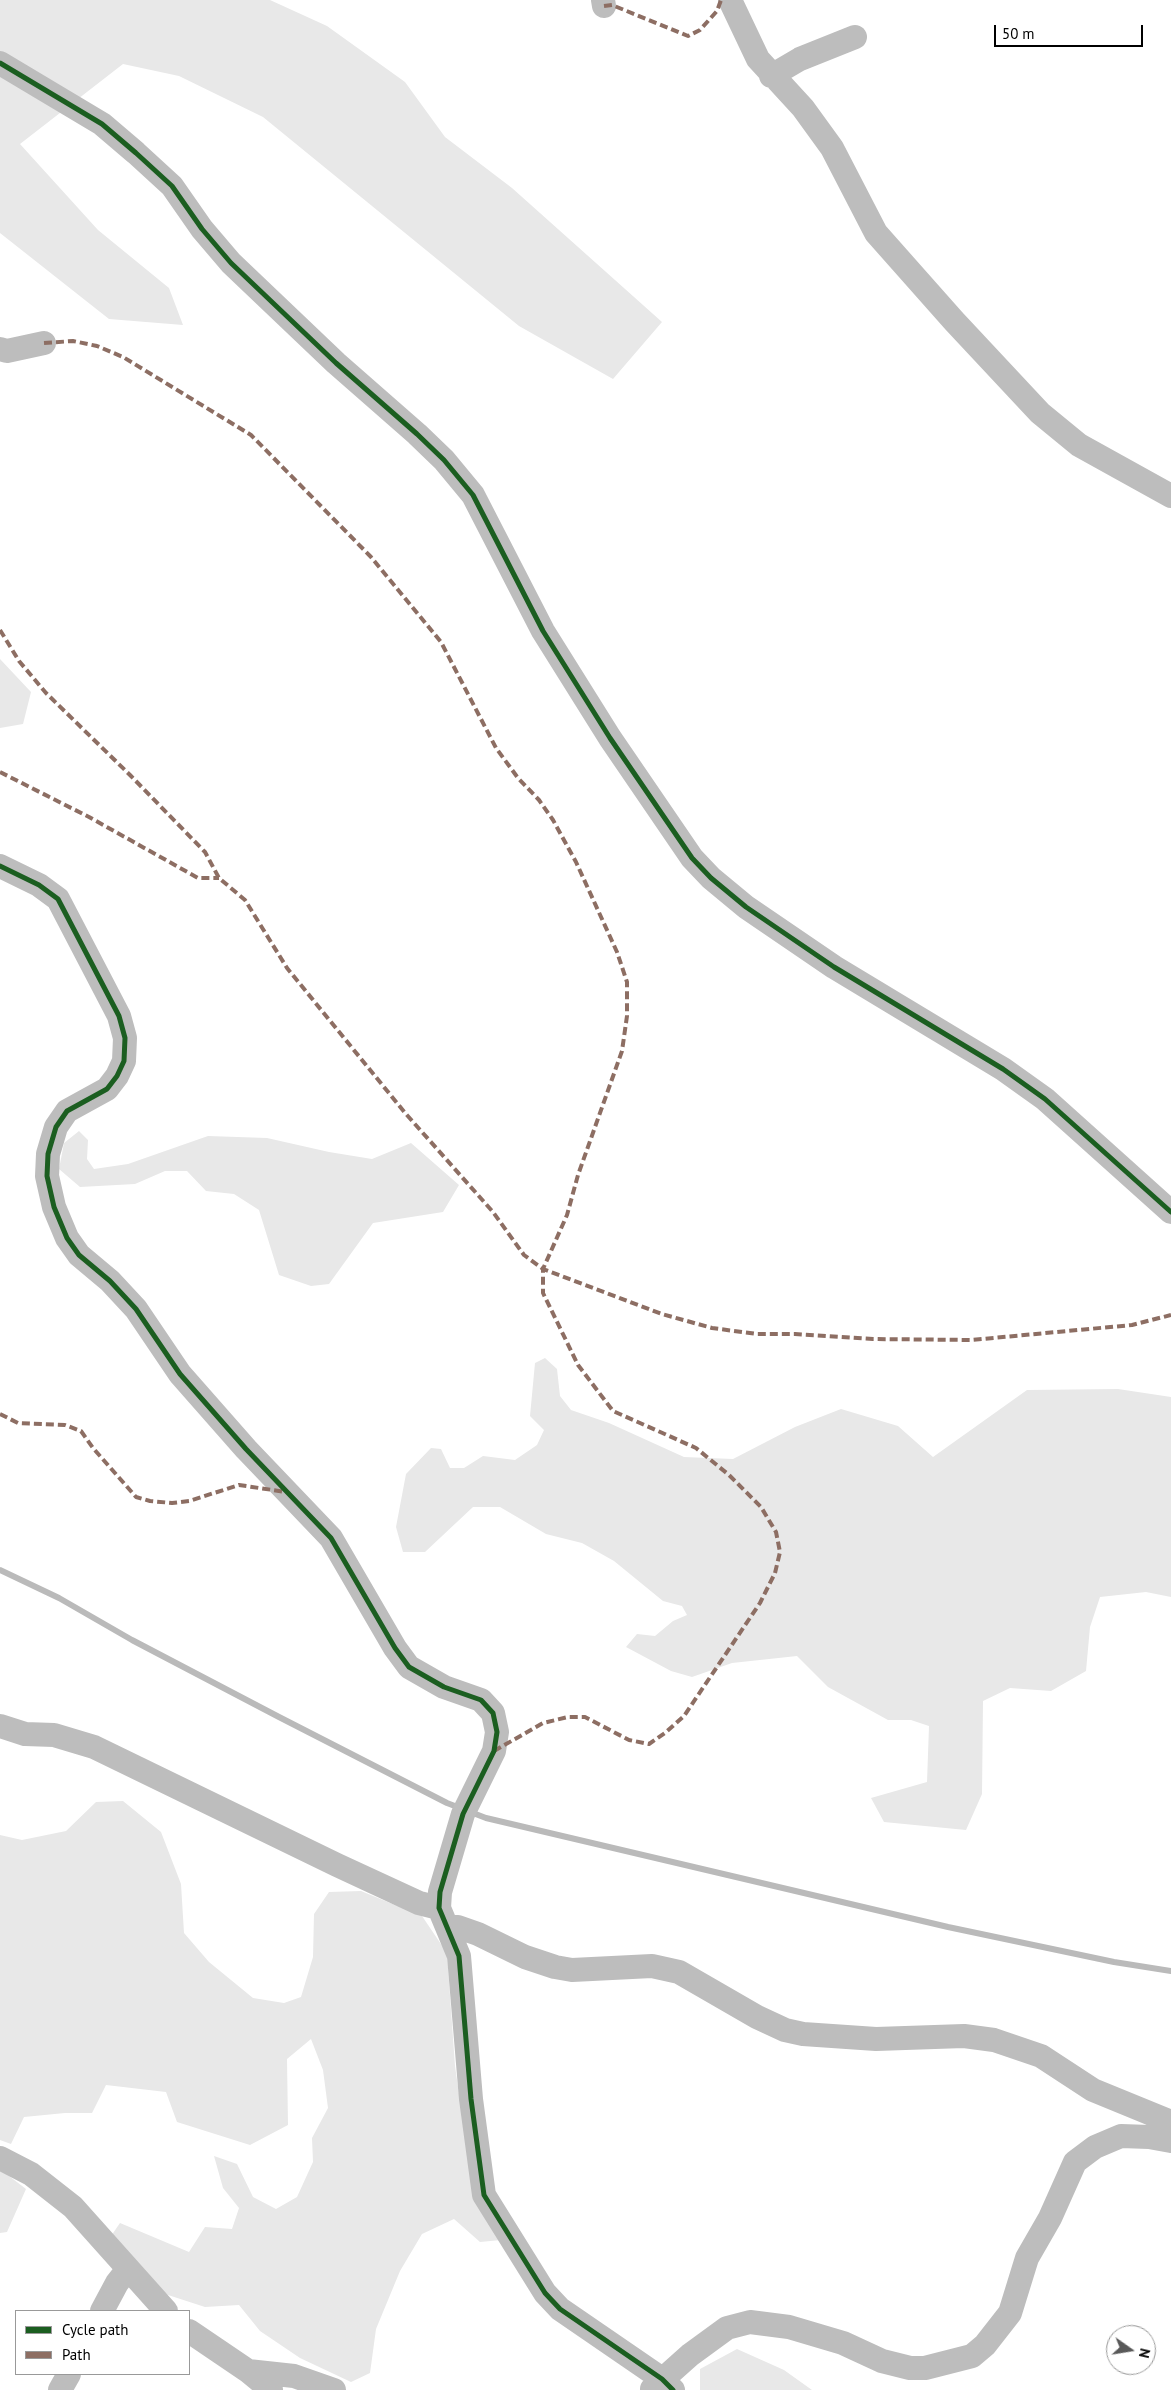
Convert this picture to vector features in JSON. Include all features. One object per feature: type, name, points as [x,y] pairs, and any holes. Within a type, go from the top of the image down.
[{"type":"street","points":[[730,0],[758,59],[771,76],[803,108],[832,148],[876,233],[954,321],[1040,413],[1079,445],[1171,496]]},
{"type":"street","points":[[771,76],[800,59],[855,37]]},
{"type":"street","points":[[0,63],[102,124],[136,153],[172,186],[202,228],[231,263],[336,363],[418,434],[444,460],[473,495],[543,631],[610,738],[692,858],[711,878],[746,907],[834,967],[1003,1069],[1045,1098],[1171,1212]]},
{"type":"street","points":[[0,349],[7,351],[44,343]]},
{"type":"street","points":[[0,866],[38,884],[58,899],[119,1016],[125,1038],[124,1061],[117,1076],[107,1089],[67,1111],[56,1127],[48,1154],[47,1176],[54,1206],[67,1238],[79,1254],[110,1281],[136,1309],[180,1374],[246,1449],[330,1538],[395,1648],[409,1667],[444,1687],[481,1700],[493,1713],[498,1732],[494,1751],[466,1808],[440,1892],[444,1918],[459,1956],[471,2099],[484,2195],[545,2293],[560,2309],[662,2386],[727,2328],[750,2322],[789,2327],[843,2343],[882,2361],[910,2368],[925,2368],[972,2356],[985,2345],[1010,2313],[1028,2258],[1050,2218],[1075,2162],[1095,2147],[1121,2136],[1149,2137],[1171,2141]]},
{"type":"street","points":[[0,1726],[25,1734],[54,1735],[94,1747],[337,1865],[420,1902],[458,1927],[478,1934],[525,1957],[555,1967],[572,1970],[652,1966],[679,1972],[757,2017],[785,2030],[803,2034],[876,2039],[964,2036],[994,2040],[1041,2056],[1093,2090],[1171,2122]]},
{"type":"street","points":[[0,2158],[31,2174],[73,2207],[165,2310]]},
{"type":"street","points":[[103,2310],[117,2282],[128,2269]]},
{"type":"street","points":[[190,2332],[248,2371],[271,2390]]},
{"type":"street","points":[[248,2371],[294,2376],[334,2390]]},
{"type":"street","points":[[60,2390],[68,2375]]},
{"type":"shaded area","points":[[0,0],[270,0],[327,26],[405,82],[445,137],[512,188],[662,322],[613,379],[519,326],[263,117],[179,76],[123,64],[20,144],[98,230],[169,288],[183,325],[109,319],[0,233]]},
{"type":"shaded area","points":[[0,659],[31,692],[23,724],[0,728]]},
{"type":"shaded area","points":[[79,1131],[88,1140],[87,1159],[94,1169],[128,1164],[208,1136],[267,1138],[329,1152],[372,1159],[411,1143],[459,1185],[443,1212],[373,1223],[329,1284],[311,1286],[279,1275],[259,1210],[234,1194],[206,1191],[187,1171],[165,1171],[135,1184],[80,1187],[59,1169],[64,1143]]},
{"type":"shaded area","points":[[545,1358],[557,1369],[560,1396],[571,1410],[609,1423],[684,1457],[733,1459],[795,1427],[841,1409],[898,1426],[933,1457],[1027,1390],[1118,1389],[1171,1397],[1171,1597],[1146,1592],[1100,1597],[1090,1627],[1086,1671],[1051,1691],[1010,1688],[983,1701],[982,1794],[966,1830],[884,1822],[871,1798],[927,1782],[929,1726],[911,1720],[888,1720],[828,1687],[797,1656],[732,1663],[692,1677],[671,1671],[626,1647],[637,1634],[655,1636],[673,1621],[687,1615],[682,1606],[663,1601],[614,1561],[582,1543],[546,1534],[500,1507],[473,1507],[425,1552],[403,1552],[396,1527],[406,1474],[431,1448],[441,1449],[450,1468],[464,1468],[483,1456],[515,1460],[537,1445],[544,1430],[530,1416],[535,1363]]},
{"type":"shaded area","points":[[123,1801],[161,1832],[181,1884],[184,1933],[209,1962],[253,1998],[284,2003],[301,1997],[313,1957],[314,1914],[329,1892],[361,1891],[422,1916],[447,1953],[455,2066],[466,2143],[501,2240],[480,2242],[454,2219],[422,2234],[400,2271],[376,2329],[370,2373],[351,2382],[300,2358],[260,2331],[239,2305],[205,2307],[168,2295],[142,2277],[111,2236],[120,2223],[189,2252],[205,2227],[232,2229],[239,2208],[223,2188],[214,2156],[237,2164],[253,2197],[276,2209],[297,2197],[313,2162],[312,2138],[328,2108],[323,2070],[311,2039],[287,2059],[288,2125],[250,2145],[177,2122],[166,2092],[106,2085],[92,2113],[65,2113],[24,2117],[11,2144],[0,2140],[0,1835],[22,1840],[66,1831],[96,1802]]},
{"type":"shaded area","points":[[0,2169],[26,2189],[7,2232],[0,2233]]},
{"type":"shaded area","points":[[737,2349],[784,2370],[812,2390],[700,2390],[700,2369]]},
{"type":"waterway","points":[[0,1570],[59,1598],[132,1640],[447,1803],[486,1818],[948,1927],[1114,1962],[1171,1971]]},
{"type":"marked path","points":[[604,6],[612,5],[688,36],[700,30],[717,11],[721,0]]},
{"type":"marked path","points":[[44,343],[73,341],[97,346],[123,357],[251,435],[371,557],[441,642],[496,748],[553,820],[576,862],[617,952],[627,982],[627,1016],[622,1051],[578,1175],[567,1215],[543,1269],[543,1293],[578,1365],[613,1411],[696,1448],[729,1475],[761,1507],[776,1532],[780,1552],[775,1573],[760,1603],[684,1716],[665,1733],[649,1744],[629,1740],[585,1717],[568,1717],[543,1723],[494,1751]]},
{"type":"marked path","points":[[0,630],[19,661],[46,693],[205,852],[219,878],[245,900],[287,968],[406,1114],[493,1212],[524,1255],[543,1269],[662,1314],[712,1328],[757,1334],[795,1334],[873,1339],[971,1340],[1132,1325],[1171,1315]]},
{"type":"marked path","points":[[0,772],[89,817],[198,878],[219,878]]},
{"type":"marked path","points":[[0,1414],[18,1423],[65,1425],[81,1431],[93,1448],[136,1497],[150,1501],[172,1503],[189,1501],[239,1485],[286,1492]]},
{"type":"cycle path","points":[[0,63],[102,124],[136,153],[172,186],[202,229],[231,263],[336,363],[444,460],[473,495],[543,631],[610,738],[692,858],[711,878],[746,907],[834,967],[1003,1069],[1045,1099],[1171,1212]]},
{"type":"cycle path","points":[[0,866],[39,885],[58,899],[119,1016],[125,1038],[124,1061],[117,1076],[107,1089],[67,1111],[56,1127],[48,1154],[47,1176],[54,1207],[67,1238],[79,1255],[110,1281],[136,1309],[180,1374],[246,1449],[331,1538],[395,1648],[409,1667],[444,1687],[481,1700],[493,1713],[497,1732],[494,1751],[463,1814],[440,1892],[439,1908],[459,1956],[471,2099],[484,2195],[545,2293],[560,2309],[662,2379],[673,2390]]}]
